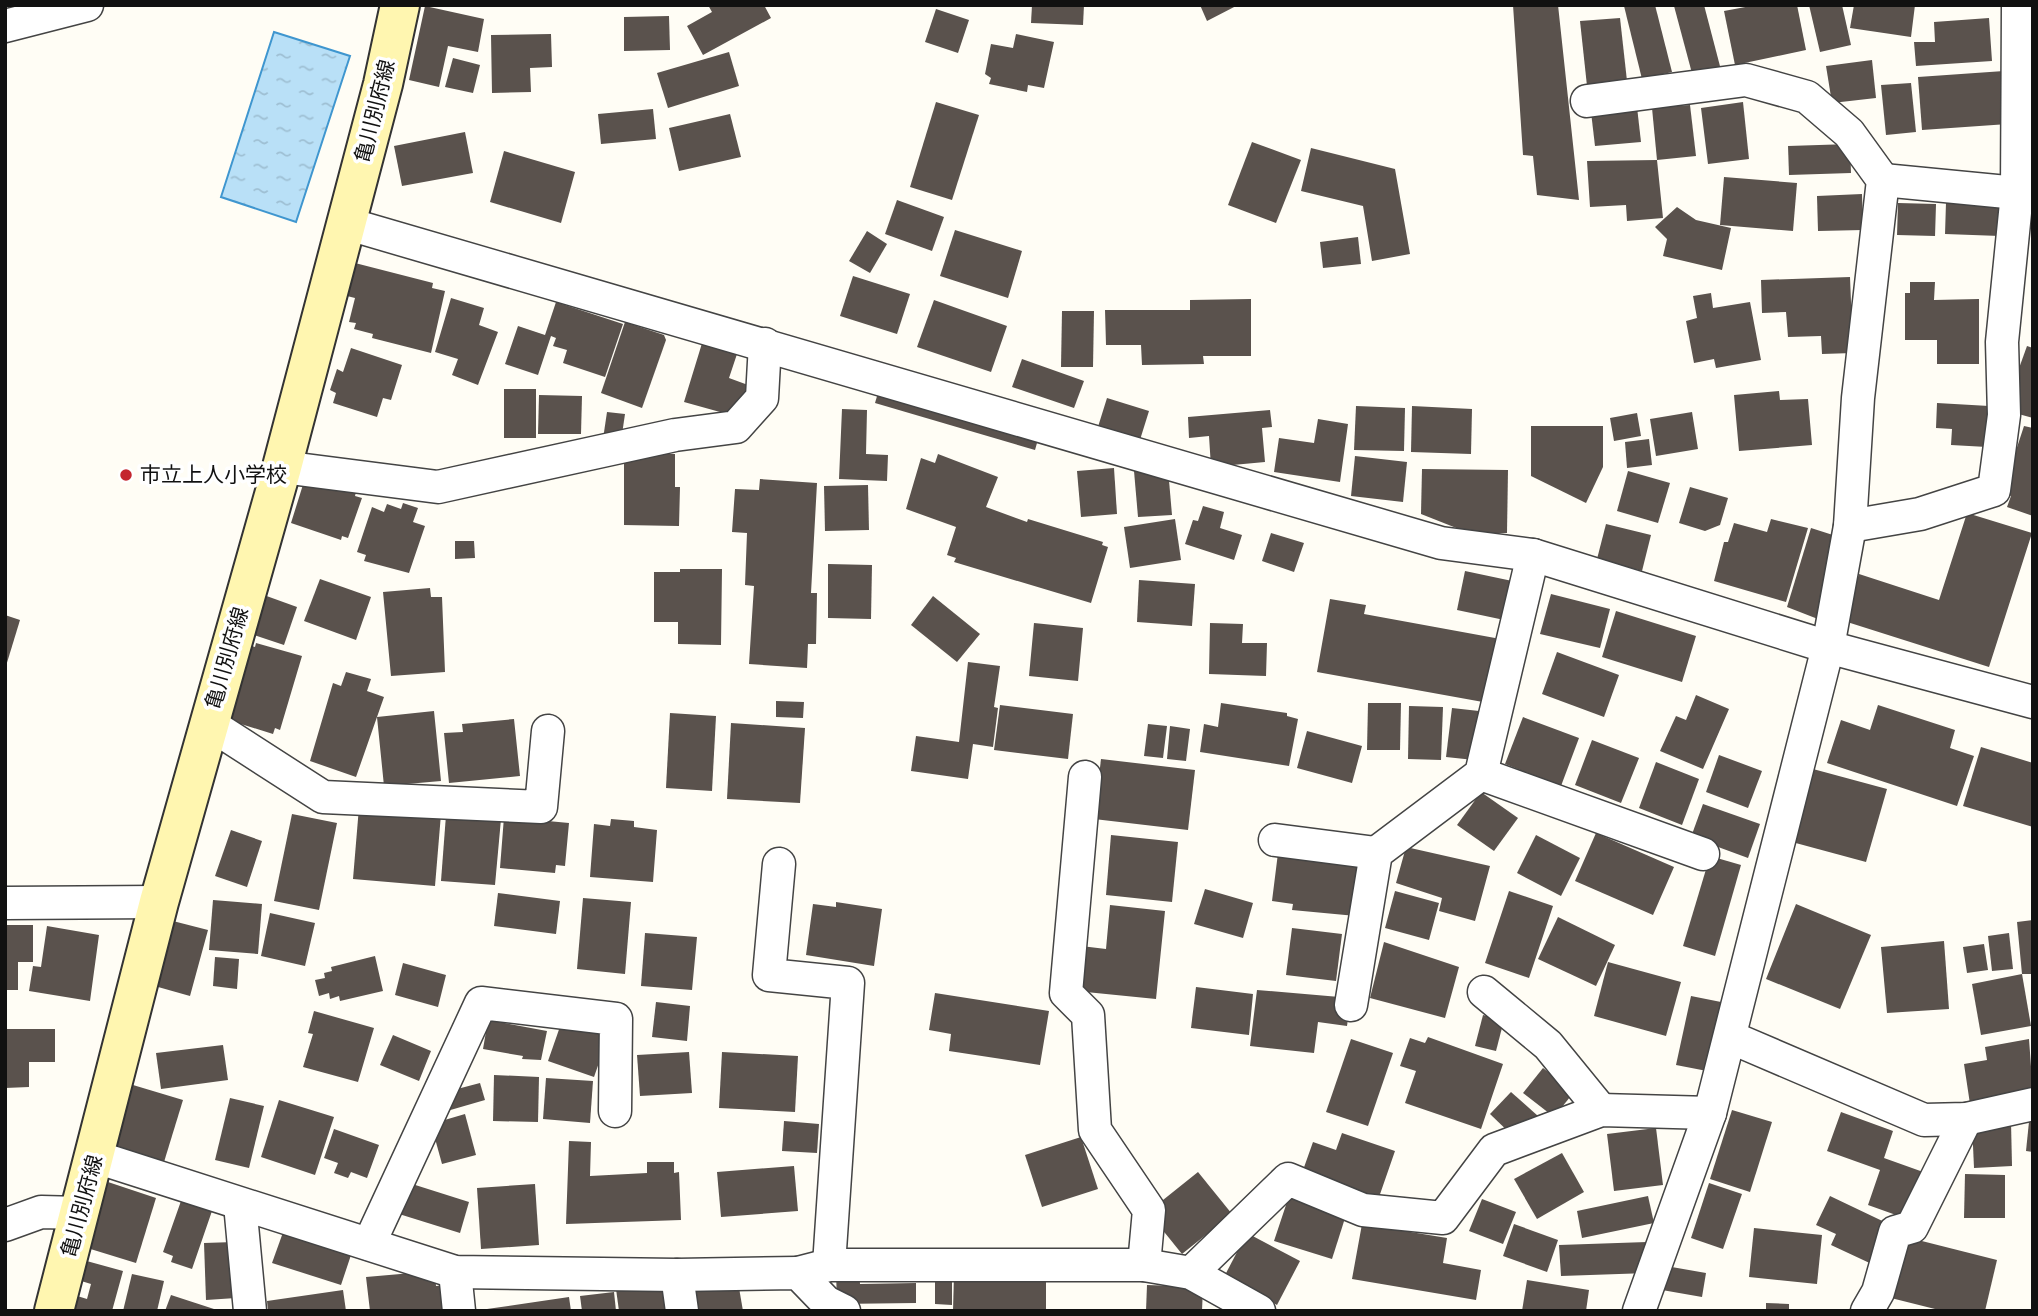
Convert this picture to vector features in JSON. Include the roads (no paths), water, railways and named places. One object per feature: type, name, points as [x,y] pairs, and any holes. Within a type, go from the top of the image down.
[{"type":"main road","name":"亀川別府線","points":[[54,1311],[96,1157],[159,902],[282,467],[383,84],[400,5]]},
{"type":"street","points":[[5,26],[87,5]]},
{"type":"street","points":[[1850,526],[1920,514],[1994,489],[2004,415],[2001,342],[2017,194],[2018,5]]},
{"type":"street","points":[[1587,101],[1746,80],[1807,97],[1849,133],[1883,180],[1858,398],[1850,526],[1828,647],[1710,1113],[1639,1311]]},
{"type":"street","points":[[1883,180],[2017,194]]},
{"type":"street","points":[[345,223],[1441,542],[1533,555],[1828,647],[2033,702]]},
{"type":"street","points":[[282,467],[438,487],[675,435],[736,427],[762,398],[765,344]]},
{"type":"street","points":[[1352,1005],[1376,853],[1481,774],[1533,555]]},
{"type":"street","points":[[208,723],[323,797],[541,807],[548,732]]},
{"type":"street","points":[[1481,774],[1703,854]]},
{"type":"street","points":[[1085,777],[1066,993],[1088,1015],[1095,1130],[1149,1210],[1144,1265]]},
{"type":"street","points":[[1275,840],[1376,853]]},
{"type":"street","points":[[779,864],[769,975],[848,983],[829,1265]]},
{"type":"street","points":[[5,904],[159,902]]},
{"type":"street","points":[[1484,992],[1548,1045],[1601,1110]]},
{"type":"street","points":[[369,1244],[481,1003],[616,1019],[615,1111]]},
{"type":"street","points":[[1730,1037],[1924,1120],[1966,1119],[2033,1104]]},
{"type":"street","points":[[1191,1273],[1288,1180],[1363,1210],[1443,1218],[1494,1150],[1601,1110],[1710,1113]]},
{"type":"street","points":[[1867,1311],[1878,1292],[1895,1232],[1912,1227],[1966,1119]]},
{"type":"street","points":[[96,1157],[455,1272],[677,1276],[798,1273],[829,1265],[1144,1265],[1191,1273],[1259,1311]]},
{"type":"street","points":[[240,1204],[250,1311]]},
{"type":"street","points":[[5,1225],[41,1212],[80,1213]]},
{"type":"street","points":[[455,1272],[459,1311]]},
{"type":"street","points":[[798,1273],[826,1302],[844,1311]]},
{"type":"street","points":[[677,1276],[682,1311]]},
{"type":"water","points":[[274,32],[350,56],[296,222],[221,197]]},
{"type":"place","name":"市立上人小学校","points":[[126,475]]}]
